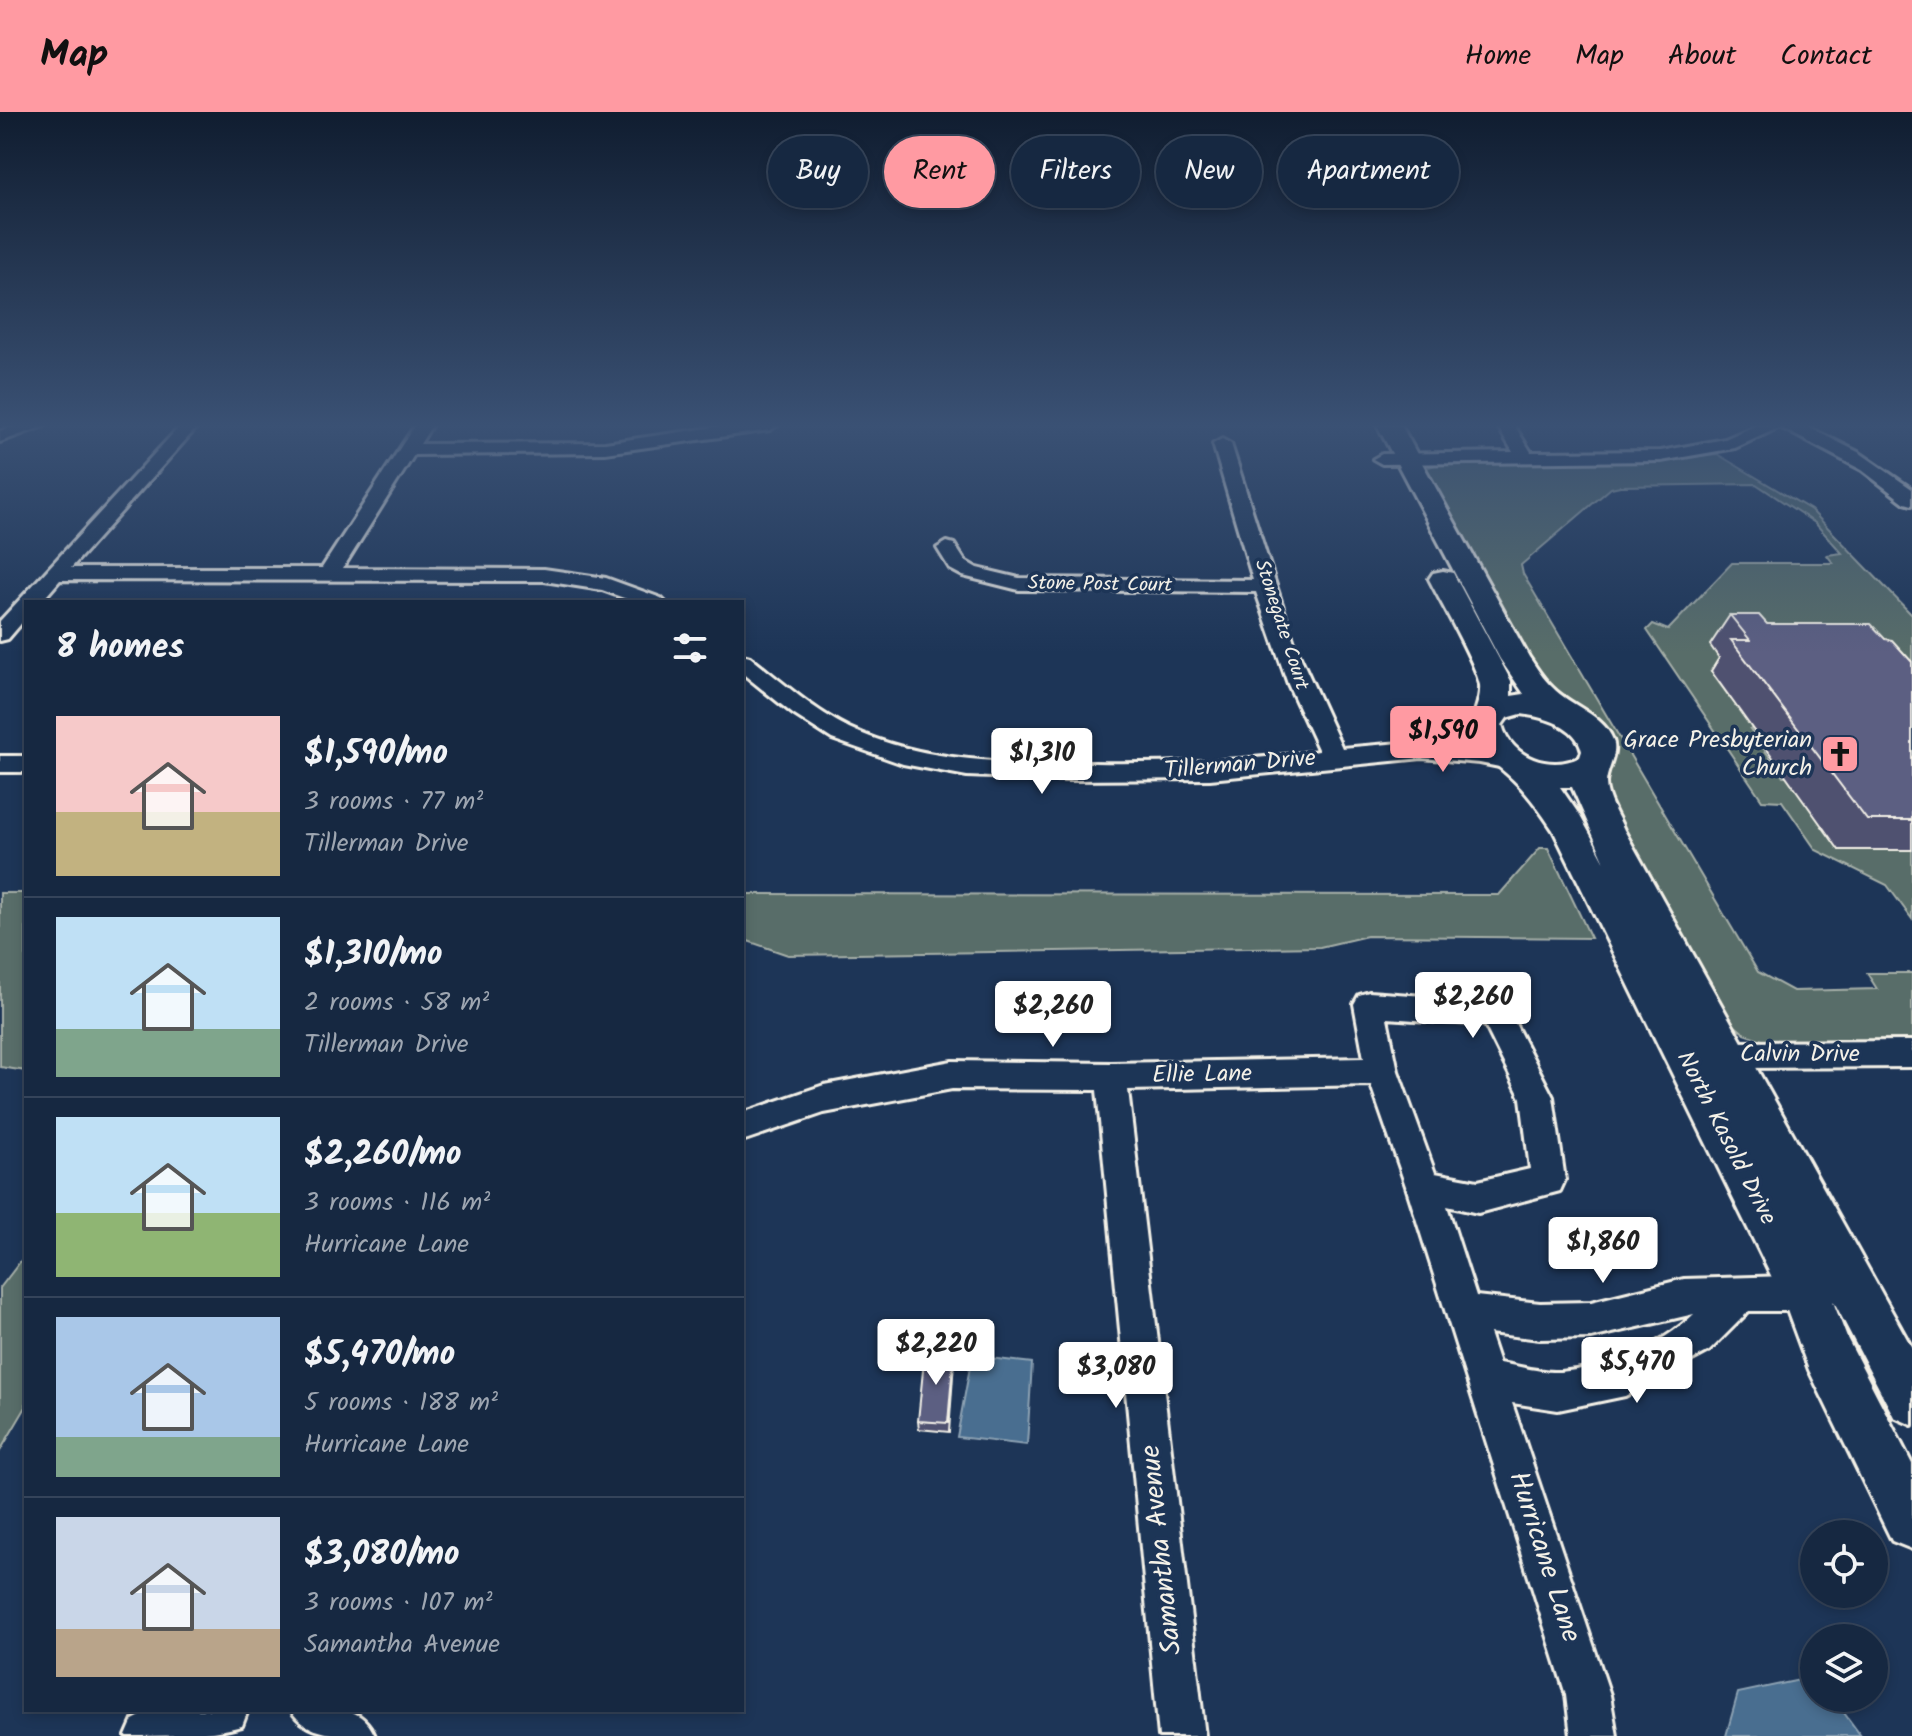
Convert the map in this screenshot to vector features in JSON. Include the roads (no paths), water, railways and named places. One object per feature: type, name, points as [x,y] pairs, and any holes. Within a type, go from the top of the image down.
[{"type":"main road","points":[[1414,501],[1495,681],[1496,701],[1490,717]]},
{"type":"main road","points":[[1420,501],[1515,659],[1539,693],[1561,712]]},
{"type":"main road","points":[[1490,717],[1501,708],[1521,704],[1561,712]]},
{"type":"main road","name":"North Kasold Drive","points":[[1561,712],[1580,723],[1594,737],[1598,756],[1591,767],[1589,787],[1606,830],[1711,1066],[1827,1352],[1912,1521]]},
{"type":"main road","name":"North Kasold Drive","points":[[1490,717],[1486,728],[1488,740],[1543,789],[1568,825],[1711,1066],[1855,1294],[1912,1399]]},
{"type":"main road","points":[[1515,764],[1560,776],[1591,767]]},
{"type":"street","points":[[32,600],[122,501]]},
{"type":"street","points":[[329,574],[376,501]]},
{"type":"street","name":"Stonegate Court","points":[[1240,501],[1306,701],[1335,757]]},
{"type":"street","name":"Stone Post Court","points":[[947,548],[957,565],[970,572],[1019,584],[1267,586]]},
{"type":"street","points":[[55,574],[558,576],[606,584],[649,600]]},
{"type":"street","points":[[0,634],[24,608]]},
{"type":"street","name":"Tillerman Drive","points":[[744,663],[837,731],[895,755],[963,769],[1003,772],[1185,772],[1335,757],[1383,750],[1458,731],[1490,717]]},
{"type":"street","name":"Tillerman Drive","points":[[1383,750],[1463,750],[1515,764]]},
{"type":"street","points":[[0,764],[24,764]]},
{"type":"street","name":"Hurricane Lane","points":[[1423,1186],[1478,1197],[1548,1180],[1537,1097],[1494,1013],[1369,1004],[1382,1071],[1423,1186],[1462,1312],[1488,1380],[1588,1695],[1594,1736]]},
{"type":"street","name":"Calvin Drive","points":[[1711,1066],[1912,1054]]},
{"type":"street","name":"Ellie Lane","points":[[744,1126],[824,1099],[952,1075],[1111,1077],[1382,1071]]},
{"type":"street","name":"Samantha Avenue","points":[[1111,1077],[1182,1736]]},
{"type":"street","points":[[1488,1380],[1558,1391],[1625,1377],[1696,1338],[1741,1293]]},
{"type":"street","points":[[1462,1312],[1540,1321],[1591,1320],[1684,1297],[1741,1293],[1855,1294]]},
{"type":"street","points":[[149,1736],[194,1712]]},
{"type":"street","points":[[316,1712],[352,1736]]},
{"type":"water","points":[[972,1356],[1032,1363],[1027,1445],[957,1437]]},
{"type":"water","points":[[1800,1680],[1800,1712],[1843,1712],[1861,1736],[1726,1736],[1738,1693]]},
{"type":"place","name":"Grace Presbyterian Church","points":[[1840,754]]}]
